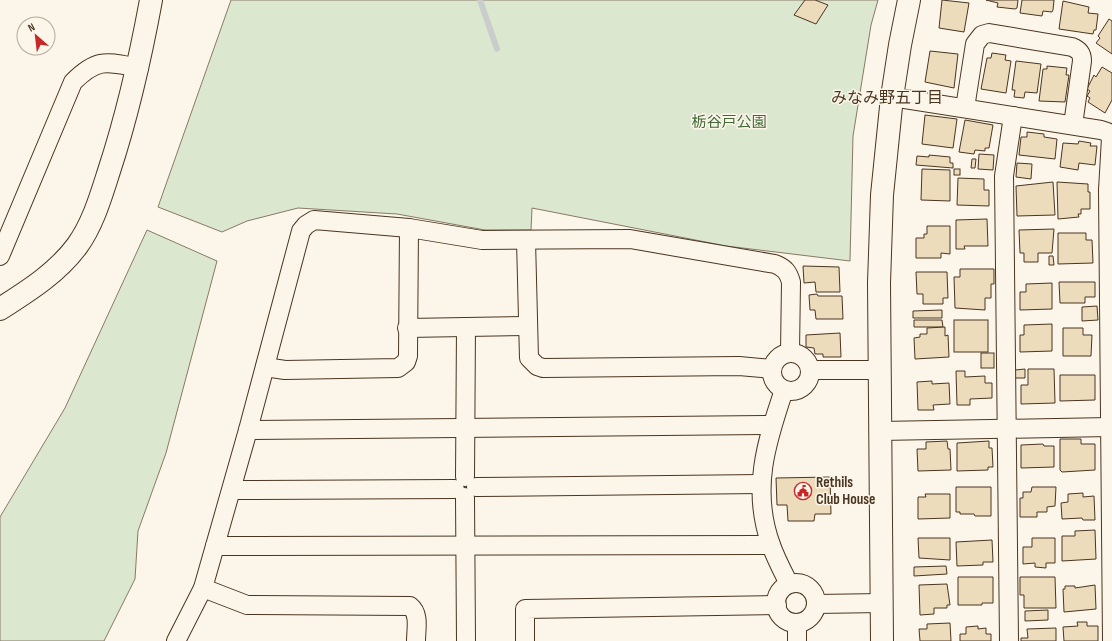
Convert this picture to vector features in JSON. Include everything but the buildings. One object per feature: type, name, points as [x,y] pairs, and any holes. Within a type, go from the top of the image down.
[{"type":"street","points":[[0,309],[57,268],[76,246],[87,230],[99,201],[125,121],[139,68],[151,0]]},
{"type":"street","points":[[882,641],[880,431],[881,370],[879,283],[882,195],[892,97],[909,0]]},
{"type":"street","points":[[965,108],[976,44],[982,35],[988,33],[996,34],[1072,47],[1078,50],[1082,55],[1082,61],[1073,125]]},
{"type":"street","points":[[0,256],[73,82],[81,73],[95,65],[106,62],[139,68]]},
{"type":"street","points":[[892,97],[1073,125],[1107,132],[1111,138],[1112,144],[1108,190],[1112,641]]},
{"type":"street","points":[[1009,641],[1004,176],[1013,116]]},
{"type":"street","points":[[176,641],[203,588],[232,490],[301,231],[306,225],[314,220],[409,228],[482,240],[630,239],[710,252],[784,267],[791,282],[790,352]]},
{"type":"street","points":[[265,367],[285,370],[398,368],[406,362],[408,356],[407,328],[409,228]]},
{"type":"street","points":[[526,240],[529,358],[537,366],[543,368],[739,366],[772,369]]},
{"type":"street","points":[[407,328],[527,326]]},
{"type":"street","points":[[466,327],[464,545],[466,641]]},
{"type":"street","points":[[790,352],[806,359],[810,370],[810,376],[803,387],[796,390],[784,390],[774,382],[772,369],[776,360],[790,352]]},
{"type":"street","points":[[810,370],[881,370]]},
{"type":"street","points":[[784,390],[764,452],[761,484],[764,515],[771,545],[789,584]]},
{"type":"street","points":[[248,430],[772,425]]},
{"type":"street","points":[[880,431],[1110,427]]},
{"type":"street","points":[[232,490],[761,484]]},
{"type":"street","points":[[215,546],[771,545]]},
{"type":"street","points":[[789,584],[802,584],[808,587],[816,597],[816,604],[815,610],[808,619],[797,623],[791,622],[781,616],[776,605],[779,592],[789,584]]},
{"type":"street","points":[[203,588],[247,605],[410,606],[416,615],[416,641]]},
{"type":"street","points":[[816,604],[882,604]]},
{"type":"street","points":[[525,641],[525,608],[776,605]]},
{"type":"street","points":[[797,623],[798,641]]},
{"type":"green space","name":"栃谷戸公園","points":[[231,0],[878,0],[871,25],[853,136],[850,261],[726,246],[532,208],[531,230],[485,230],[397,214],[298,208],[247,221],[222,232],[158,207]]},
{"type":"green space","points":[[147,230],[217,261],[166,453],[138,531],[135,579],[104,641],[0,641],[0,517],[65,408]]},
{"type":"waterway","points":[[480,0],[497,49]]},
{"type":"place","name":"Rethils Club House","points":[[803,491]]},
{"type":"district","name":"みなみ野五丁目","points":[[887,97]]}]
